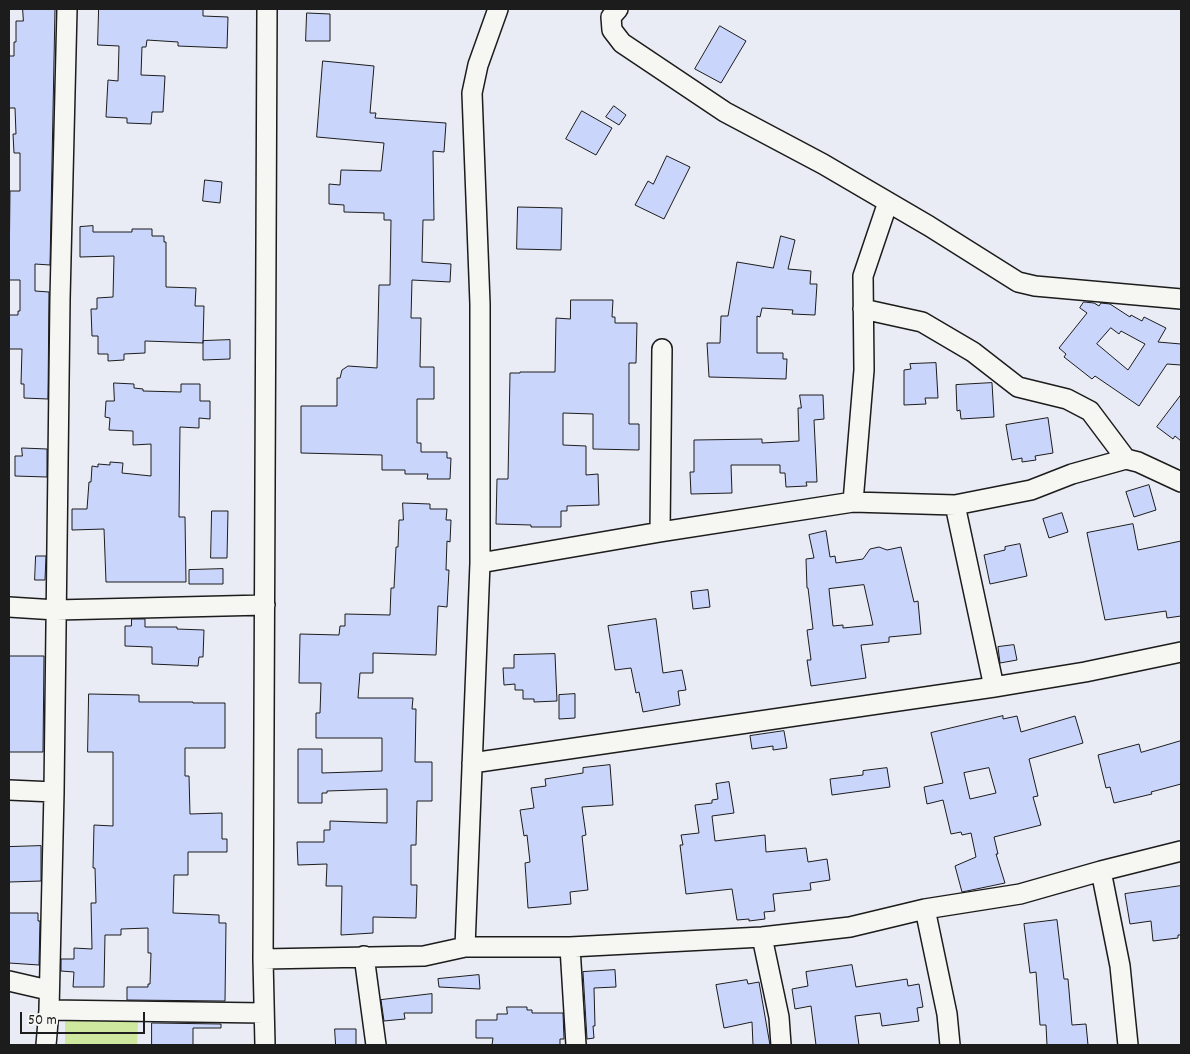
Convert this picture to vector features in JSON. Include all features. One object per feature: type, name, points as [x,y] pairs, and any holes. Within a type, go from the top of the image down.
[{"type":"street","points":[[46,1045],[49,1010],[54,792],[60,300],[67,9]]},
{"type":"street","points":[[265,1045],[263,959],[267,9]]},
{"type":"street","points":[[465,947],[480,563],[480,304],[472,93],[478,65],[498,9]]},
{"type":"street","points":[[618,9],[611,17],[612,30],[622,43],[725,112],[823,164],[1018,282],[1035,286],[1181,299]]},
{"type":"street","points":[[853,502],[864,370],[863,276],[888,202]]},
{"type":"street","points":[[863,309],[922,322],[973,352],[1018,387],[1067,399],[1090,410],[1126,459]]},
{"type":"street","points":[[660,532],[662,349]]},
{"type":"street","points":[[480,563],[660,532],[853,502],[955,505],[1031,490],[1072,474],[1126,459],[1138,462],[1181,482]]},
{"type":"street","points":[[955,505],[994,687]]},
{"type":"street","points":[[9,607],[56,610],[265,604]]},
{"type":"street","points":[[472,763],[994,687],[1085,672],[1181,652]]},
{"type":"street","points":[[9,790],[54,792]]},
{"type":"street","points":[[263,959],[424,956],[465,947],[570,947],[762,937],[850,927],[925,909],[1020,894],[1181,851]]},
{"type":"street","points":[[1101,871],[1120,966],[1128,1045]]},
{"type":"street","points":[[925,909],[947,1014],[950,1045]]},
{"type":"street","points":[[762,937],[779,1017],[781,1045]]},
{"type":"street","points":[[570,947],[576,1045]]},
{"type":"street","points":[[364,956],[376,1045]]},
{"type":"street","points":[[9,981],[48,990]]},
{"type":"street","points":[[49,1010],[264,1013]]},
{"type":"green space","points":[[65,1019],[138,1021],[137,1045],[65,1045]]},
{"type":"building","points":[[23,9],[55,9],[50,265],[35,264],[35,291],[49,292],[48,399],[24,398],[24,384],[21,384],[22,349],[9,349],[9,315],[18,315],[18,311],[20,311],[20,280],[9,280],[10,191],[20,191],[20,153],[14,153],[13,134],[16,134],[15,108],[9,108],[9,56],[14,56],[16,21],[23,21]]},
{"type":"building","points":[[99,9],[203,9],[203,16],[228,17],[227,48],[178,46],[178,42],[147,40],[146,47],[142,47],[141,75],[165,76],[163,112],[152,112],[151,124],[127,123],[127,118],[106,117],[108,80],[118,81],[119,46],[98,45]]},
{"type":"building","points":[[307,13],[330,14],[330,41],[306,41]]},
{"type":"building","points":[[720,26],[746,41],[721,83],[695,69]]},
{"type":"building","points":[[323,61],[374,66],[370,113],[376,113],[375,118],[446,123],[444,152],[433,151],[434,220],[423,220],[422,262],[451,264],[450,282],[412,280],[411,318],[421,318],[420,367],[434,367],[434,399],[417,399],[417,443],[421,443],[421,452],[447,452],[447,458],[451,458],[450,479],[427,479],[428,474],[405,474],[405,470],[382,470],[382,455],[301,453],[301,406],[337,406],[337,378],[340,378],[342,370],[348,366],[377,368],[379,285],[390,285],[391,220],[384,220],[384,213],[344,212],[344,205],[329,204],[329,184],[340,185],[341,170],[381,171],[384,143],[317,137]]},
{"type":"building","points":[[614,106],[626,115],[619,125],[606,117]]},
{"type":"building","points":[[582,111],[612,128],[596,155],[566,139]]},
{"type":"building","points":[[667,156],[690,167],[664,219],[635,205],[648,181],[653,184]]},
{"type":"building","points":[[205,180],[222,182],[220,203],[203,201]]},
{"type":"building","points":[[518,207],[562,208],[561,250],[517,249]]},
{"type":"building","points":[[93,226],[93,232],[132,232],[132,229],[152,229],[152,236],[164,236],[164,242],[166,242],[166,287],[196,288],[195,306],[204,306],[203,343],[145,341],[145,353],[124,354],[124,360],[108,361],[108,354],[98,354],[98,336],[92,336],[91,309],[97,309],[97,298],[113,297],[114,256],[80,257],[80,227]]},
{"type":"building","points":[[781,236],[795,240],[788,269],[811,271],[810,284],[817,284],[815,315],[792,314],[793,310],[762,308],[760,317],[757,316],[757,353],[783,353],[783,359],[787,359],[786,379],[709,377],[707,343],[720,343],[721,316],[728,316],[737,262],[773,268]]},
{"type":"building","points":[[571,300],[613,300],[612,317],[615,317],[615,323],[637,323],[636,363],[629,363],[629,424],[639,424],[639,450],[593,449],[593,414],[563,413],[563,445],[586,446],[586,475],[598,474],[599,505],[567,506],[567,511],[561,511],[561,527],[496,524],[497,479],[508,479],[510,373],[555,372],[556,318],[570,319]]},
{"type":"building","points":[[1084,302],[1094,303],[1099,306],[1101,303],[1110,304],[1130,317],[1131,315],[1142,321],[1144,317],[1166,328],[1158,342],[1181,344],[1181,365],[1167,364],[1139,406],[1095,376],[1092,379],[1064,357],[1066,354],[1059,348],[1087,313],[1080,308]],"holes":[[[1111,328],[1119,334],[1121,331],[1145,344],[1128,370],[1097,344]]]},
{"type":"building","points":[[230,340],[230,359],[203,360],[203,341]]},
{"type":"building","points":[[936,363],[938,398],[925,398],[926,404],[904,405],[904,370],[911,369],[910,364]]},
{"type":"building","points":[[114,383],[134,384],[134,388],[143,389],[143,391],[181,392],[181,384],[200,384],[200,401],[210,401],[210,419],[199,418],[199,428],[180,427],[179,517],[185,517],[186,582],[106,582],[104,529],[72,530],[72,509],[87,509],[92,466],[98,467],[98,464],[110,465],[110,462],[123,463],[122,473],[151,476],[151,444],[133,445],[133,431],[109,430],[110,418],[105,417],[106,401],[114,401]]},
{"type":"building","points":[[992,383],[994,417],[961,419],[960,410],[957,411],[956,385]]},
{"type":"building","points":[[800,395],[823,395],[824,419],[814,420],[817,482],[806,482],[807,486],[786,487],[785,473],[780,473],[780,465],[731,465],[732,493],[691,494],[690,472],[694,472],[694,440],[762,439],[762,443],[799,441],[798,408],[801,408]]},
{"type":"building","points":[[1181,395],[1181,441],[1175,436],[1173,439],[1157,427]]},
{"type":"building","points":[[1048,418],[1053,453],[1035,456],[1036,460],[1022,462],[1022,458],[1012,460],[1006,425]]},
{"type":"building","points":[[22,448],[47,449],[47,477],[15,476],[15,456],[22,456]]},
{"type":"building","points":[[1149,485],[1156,510],[1134,517],[1126,492]]},
{"type":"building","points":[[403,503],[430,504],[430,509],[447,509],[446,520],[451,520],[450,542],[447,541],[446,570],[449,570],[447,607],[438,606],[436,655],[373,653],[373,673],[360,673],[358,698],[413,698],[412,709],[416,709],[415,762],[432,762],[432,801],[417,801],[416,845],[411,845],[411,885],[417,885],[416,918],[373,917],[373,933],[341,935],[342,886],[326,886],[327,864],[298,865],[297,842],[324,842],[324,830],[330,830],[330,821],[387,823],[387,789],[327,791],[327,793],[322,793],[322,803],[298,803],[298,749],[322,749],[322,773],[382,771],[382,738],[316,738],[316,713],[320,713],[321,683],[299,683],[300,634],[339,635],[340,626],[345,626],[345,614],[390,615],[391,588],[394,588],[396,547],[398,547],[399,520],[403,520]]},
{"type":"building","points":[[212,511],[228,511],[227,558],[211,558]]},
{"type":"building","points":[[1062,513],[1068,532],[1049,538],[1043,519]]},
{"type":"building","points":[[1133,524],[1138,550],[1181,541],[1181,616],[1167,618],[1166,611],[1105,620],[1087,533]]},
{"type":"building","points":[[826,531],[830,557],[835,556],[836,563],[863,559],[870,549],[879,547],[887,550],[901,547],[914,602],[918,601],[921,634],[889,637],[889,642],[861,645],[866,678],[811,686],[807,660],[811,660],[807,630],[813,629],[807,588],[806,559],[814,558],[809,535]],"holes":[[[864,585],[873,625],[843,628],[843,625],[833,626],[829,589]]]},
{"type":"building","points":[[1020,544],[1027,576],[990,584],[984,555],[1005,550],[1005,547]]},
{"type":"building","points":[[36,556],[46,556],[45,580],[35,580]]},
{"type":"building","points":[[223,569],[223,584],[189,584],[189,570]]},
{"type":"building","points":[[708,590],[710,607],[693,609],[691,592]]},
{"type":"building","points":[[132,619],[145,619],[145,627],[177,627],[177,629],[204,630],[203,657],[199,657],[198,666],[152,664],[152,647],[125,646],[125,626],[131,626]]},
{"type":"building","points":[[656,619],[663,673],[682,670],[686,690],[678,691],[680,705],[643,712],[639,692],[636,693],[631,668],[615,670],[608,626]]},
{"type":"building","points":[[1014,645],[1017,660],[1000,663],[998,647]]},
{"type":"building","points":[[555,654],[557,701],[534,702],[534,699],[523,699],[523,690],[515,690],[515,684],[504,685],[503,668],[514,668],[514,655]]},
{"type":"building","points":[[9,656],[44,656],[43,752],[9,752]]},
{"type":"building","points":[[89,694],[139,695],[139,702],[225,703],[225,748],[185,748],[185,776],[189,776],[190,814],[222,813],[222,839],[227,839],[227,852],[188,852],[188,875],[174,875],[173,913],[219,915],[219,923],[226,923],[225,1001],[127,1000],[127,987],[148,987],[148,984],[150,984],[151,953],[148,953],[148,928],[121,929],[121,935],[105,935],[104,987],[73,987],[74,972],[61,971],[61,959],[74,959],[74,948],[92,949],[91,903],[96,903],[95,868],[93,868],[94,825],[113,826],[113,752],[88,752]]},
{"type":"building","points":[[575,694],[575,718],[559,719],[559,695]]},
{"type":"building","points":[[1003,716],[1003,719],[1017,716],[1021,732],[1075,716],[1083,743],[1029,759],[1038,796],[1033,797],[1041,825],[994,837],[998,854],[996,854],[1005,883],[962,892],[955,866],[976,857],[971,833],[962,835],[961,832],[951,834],[943,800],[927,804],[924,787],[943,783],[931,733]],"holes":[[[989,768],[996,793],[970,799],[964,773]]]},
{"type":"building","points":[[784,731],[787,748],[773,750],[773,746],[752,749],[750,736]]},
{"type":"building","points":[[1181,741],[1181,784],[1151,792],[1152,794],[1114,803],[1110,787],[1106,788],[1098,755],[1139,744],[1141,752]]},
{"type":"building","points":[[610,765],[613,805],[582,807],[586,835],[582,836],[588,890],[570,892],[571,904],[528,908],[525,863],[530,862],[527,835],[524,836],[520,810],[534,808],[531,788],[546,786],[545,779],[583,773],[583,768]]},
{"type":"building","points":[[887,768],[890,787],[832,795],[830,779],[863,775],[863,771]]},
{"type":"building","points":[[729,782],[734,813],[712,816],[715,841],[765,835],[766,852],[806,848],[808,862],[827,859],[830,880],[810,883],[811,890],[773,894],[775,911],[764,912],[765,919],[737,920],[732,889],[686,894],[680,845],[683,845],[681,835],[699,833],[695,805],[712,803],[712,800],[718,799],[716,784]]},
{"type":"building","points":[[41,846],[41,881],[9,882],[9,847]]},
{"type":"building","points":[[1181,886],[1181,935],[1178,935],[1178,938],[1153,941],[1151,921],[1130,924],[1125,894]]},
{"type":"building","points":[[9,913],[38,913],[38,921],[40,921],[39,965],[9,963]]},
{"type":"building","points":[[1057,920],[1064,979],[1068,979],[1072,1025],[1086,1024],[1088,1045],[1047,1045],[1046,1025],[1040,1025],[1036,972],[1030,973],[1024,924]]},
{"type":"building","points":[[852,965],[856,987],[907,979],[908,986],[919,984],[923,1007],[917,1008],[919,1021],[882,1026],[880,1013],[855,1016],[859,1045],[816,1045],[811,1006],[795,1009],[792,989],[808,986],[806,972]]},
{"type":"building","points":[[615,970],[616,987],[594,988],[594,1038],[587,1039],[583,972]]},
{"type":"building","points":[[479,975],[480,989],[439,987],[438,979]]},
{"type":"building","points":[[747,980],[748,984],[759,982],[770,1045],[753,1045],[752,1022],[724,1028],[716,985]]},
{"type":"building","points":[[432,994],[432,1013],[404,1013],[405,1019],[384,1021],[381,1000]]},
{"type":"building","points":[[507,1007],[527,1007],[527,1010],[532,1010],[532,1013],[563,1013],[564,1039],[560,1039],[560,1045],[492,1045],[493,1038],[476,1038],[476,1020],[497,1020],[497,1014],[507,1014]]},
{"type":"building","points":[[152,1023],[221,1024],[221,1028],[193,1028],[193,1045],[152,1045]]},
{"type":"building","points":[[335,1029],[356,1029],[356,1045],[336,1045]]}]
